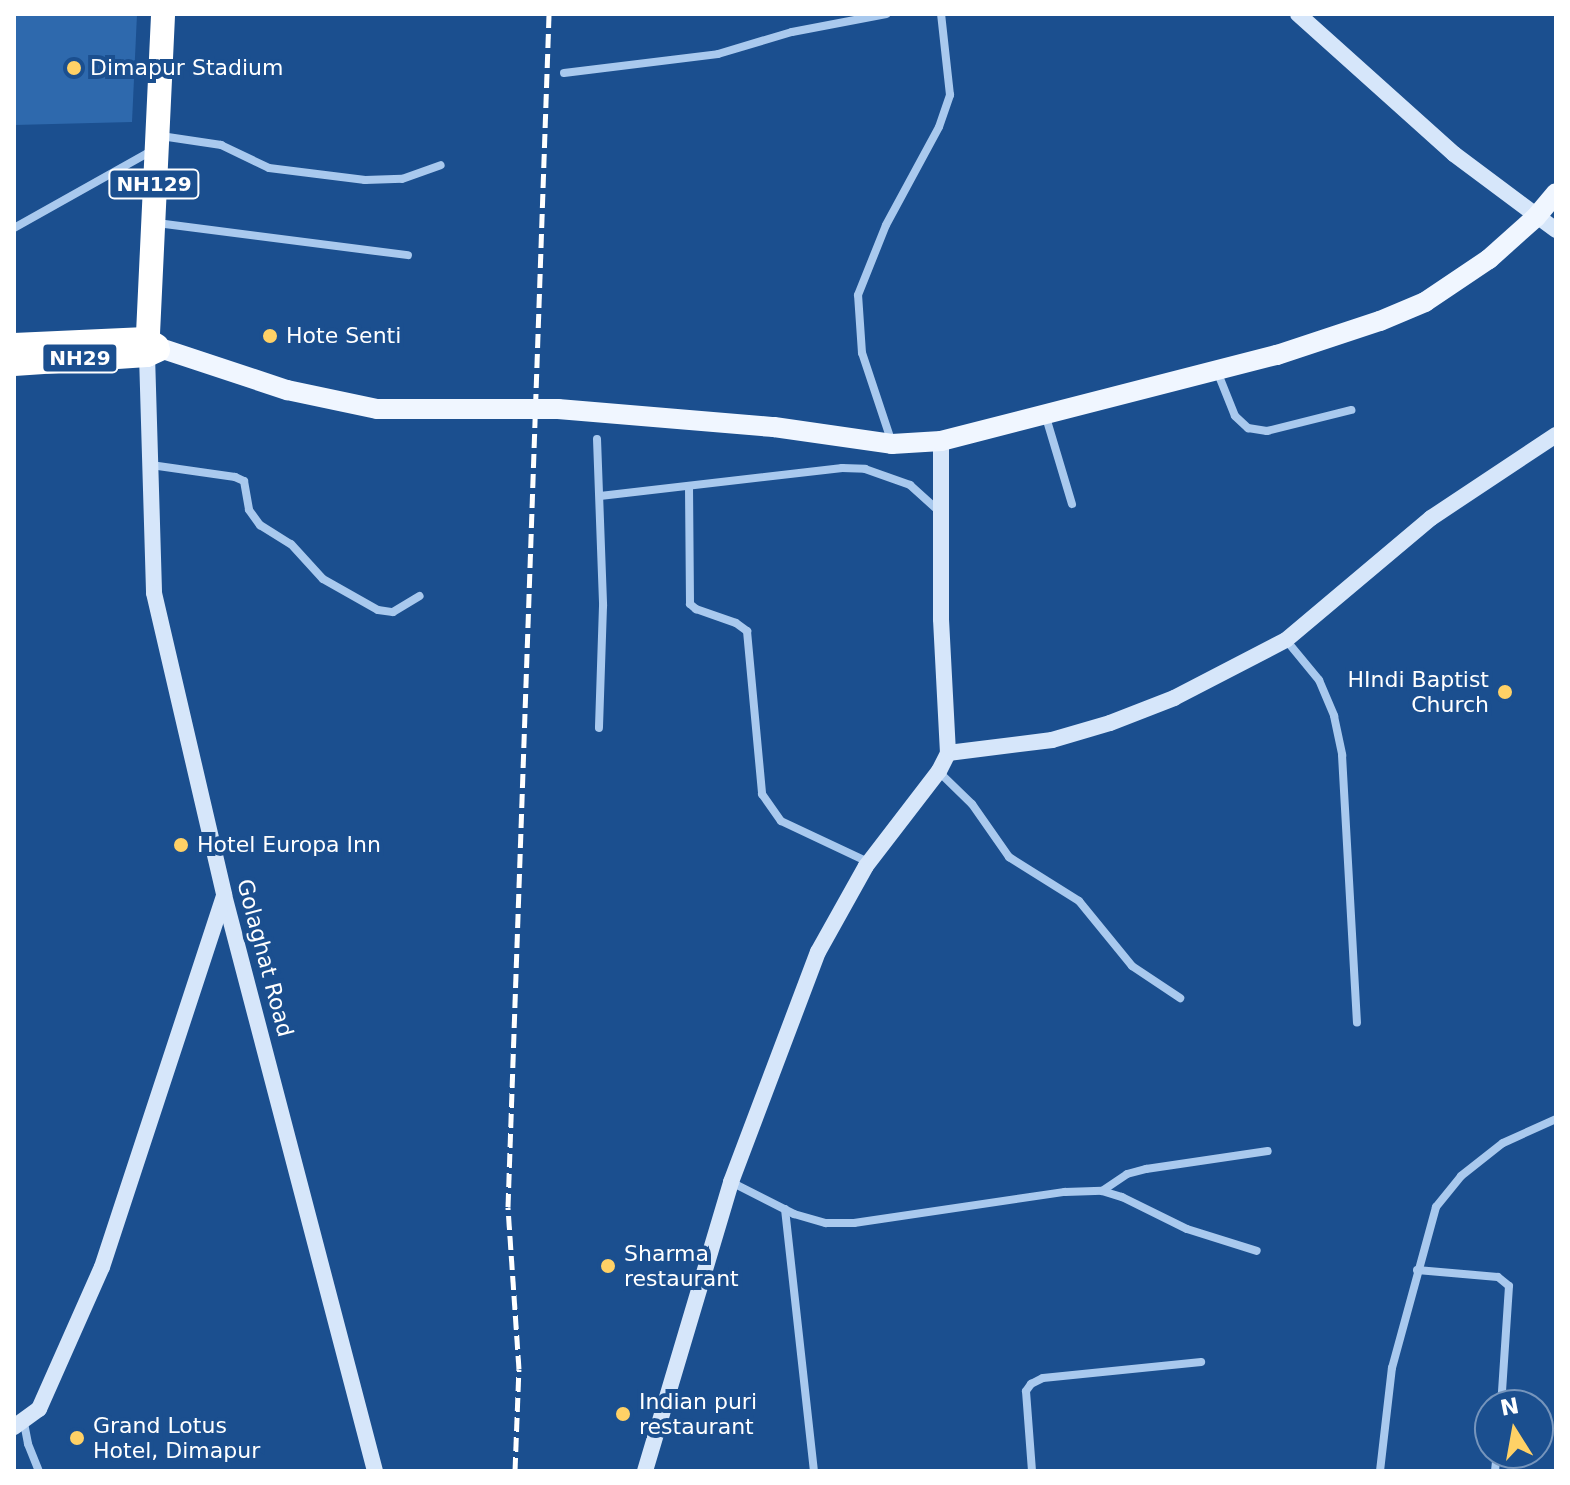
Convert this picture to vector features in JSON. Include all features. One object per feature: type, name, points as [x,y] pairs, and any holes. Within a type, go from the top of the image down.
[{"type":"highway","name":"NH129","points":[[152,348],[152,223],[163,14]]},
{"type":"highway","name":"NH29","points":[[14,345],[152,348]]},
{"type":"highway","name":"NH29","points":[[14,364],[152,348]]},
{"type":"main road","points":[[152,348],[287,390],[377,409],[558,409],[774,427],[892,444],[941,441],[1329,339],[1425,302],[1464,278],[1536,217],[1556,193]]},
{"type":"street","points":[[564,73],[718,54],[792,32],[886,14]]},
{"type":"street","points":[[892,444],[862,353],[858,295],[881,237],[939,127],[950,95],[941,14]]},
{"type":"street","points":[[1298,14],[1454,154],[1556,230]]},
{"type":"street","points":[[14,228],[156,142],[221,145],[269,168],[365,180],[402,179],[441,165]]},
{"type":"street","points":[[152,223],[408,255]]},
{"type":"street","name":"Golaghat Road","points":[[152,348],[150,465],[154,593],[224,895],[375,1471]]},
{"type":"street","points":[[1216,371],[1235,416],[1248,428],[1267,431],[1351,410]]},
{"type":"street","points":[[1045,413],[1072,504]]},
{"type":"street","points":[[948,753],[1052,740],[1110,723],[1174,698],[1286,640],[1431,518],[1556,435]]},
{"type":"street","points":[[597,439],[603,662],[599,728]]},
{"type":"street","points":[[645,1471],[731,1182],[818,952],[869,862],[939,771],[948,753],[941,619],[941,441]]},
{"type":"street","points":[[150,465],[235,477],[244,481],[249,510],[260,525],[291,544],[323,579],[378,610],[393,612],[420,596]]},
{"type":"street","points":[[600,496],[842,468],[865,469],[910,485],[942,513]]},
{"type":"street","points":[[689,487],[690,604],[736,623],[747,631],[751,641],[755,746],[762,794],[781,821],[869,862]]},
{"type":"street","points":[[1286,640],[1319,680],[1334,716],[1342,755],[1357,1023]]},
{"type":"street","points":[[939,771],[972,804],[1009,857],[1079,901],[1132,966],[1180,998]]},
{"type":"street","points":[[39,1471],[19,1425],[39,1409],[102,1267],[224,895]]},
{"type":"street","points":[[1380,1471],[1392,1368],[1436,1207],[1461,1176],[1503,1143],[1556,1119]]},
{"type":"street","points":[[1102,1191],[1127,1174],[1146,1169],[1268,1151]]},
{"type":"street","points":[[731,1182],[785,1209],[826,1223],[854,1223],[1065,1192],[1102,1191],[1122,1197],[1187,1229],[1257,1251]]},
{"type":"street","points":[[785,1209],[814,1471]]},
{"type":"street","points":[[1417,1270],[1498,1277],[1509,1286],[1502,1389]]},
{"type":"street","points":[[1032,1471],[1026,1391],[1031,1384],[1043,1378],[1201,1362]]},
{"type":"shaded area","name":"Dimapur Stadium","points":[[14,14],[137,14],[132,122],[14,125]]},
{"type":"railway","points":[[515,1471],[519,1369],[508,1207],[549,14]]},
{"type":"place","name":"Dimapur Stadium","points":[[74,68]]},
{"type":"place","name":"Hote Senti","points":[[270,336]]},
{"type":"place","name":"HIndi Baptist Church","points":[[1505,692]]},
{"type":"place","name":"Hotel Europa Inn","points":[[181,845]]},
{"type":"place","name":"Sharma restaurant","points":[[608,1266]]},
{"type":"place","name":"Indian puri restaurant","points":[[623,1414]]},
{"type":"place","name":"Grand Lotus Hotel, Dimapur","points":[[77,1438]]}]
